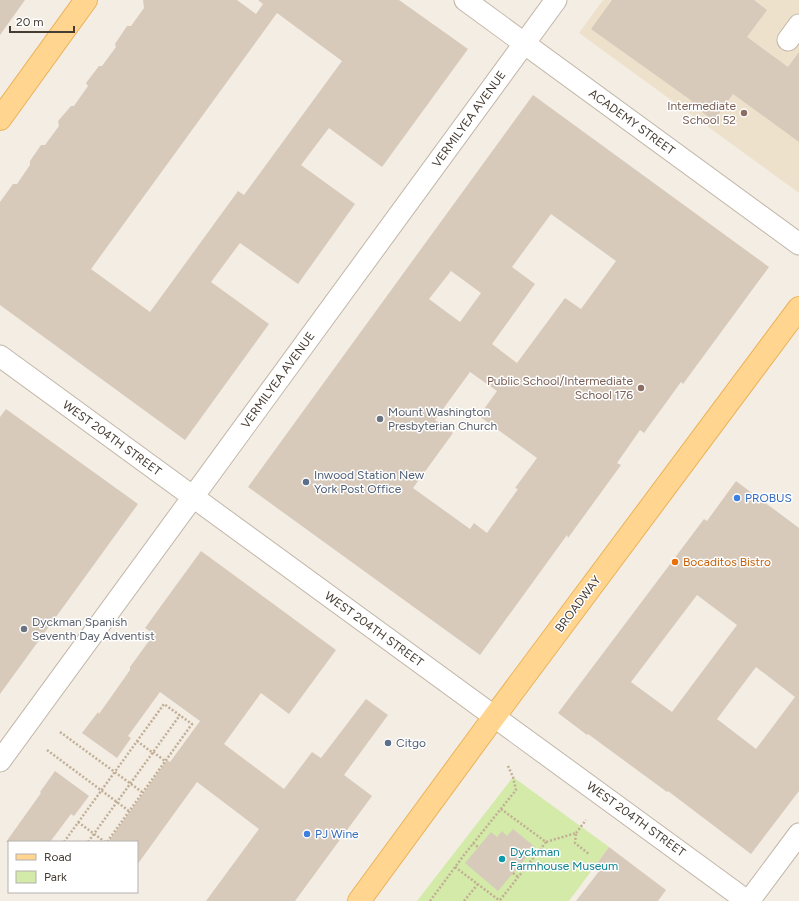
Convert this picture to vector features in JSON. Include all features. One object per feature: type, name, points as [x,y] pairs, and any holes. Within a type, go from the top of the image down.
[{"type":"main road","points":[[0,118],[86,0]]},
{"type":"main road","name":"BROADWAY","points":[[359,901],[494,717],[799,308]]},
{"type":"street","name":"ACADEMY STREET","points":[[465,0],[799,244]]},
{"type":"street","name":"VERMILYEA AVENUE","points":[[0,761],[556,0]]},
{"type":"street","name":"WEST 204TH STREET","points":[[0,356],[748,901]]},
{"type":"street","points":[[748,901],[799,834]]},
{"type":"path","points":[[65,841],[164,704],[192,724],[107,841]]},
{"type":"path","points":[[89,841],[180,715]]},
{"type":"path","points":[[60,732],[142,792]]},
{"type":"path","points":[[137,741],[165,761]]},
{"type":"path","points":[[47,750],[101,791],[129,810]]},
{"type":"path","points":[[430,901],[454,867],[516,790],[508,766]]},
{"type":"path","points":[[501,809],[546,842]]},
{"type":"path","points":[[586,820],[576,833],[575,843],[589,854]]},
{"type":"path","points":[[78,822],[104,841]]},
{"type":"path","points":[[454,867],[500,901],[546,842],[576,833]]},
{"type":"path","points":[[473,844],[478,847]]},
{"type":"path","points":[[513,873],[518,877]]},
{"type":"path","points":[[464,901],[478,884]]},
{"type":"shaded area","name":"Intermediate School 52","points":[[603,0],[799,0],[799,193],[579,33]]},
{"type":"green space","points":[[513,777],[609,847],[569,901],[417,901]]},
{"type":"building","points":[[0,0],[25,0],[0,35]]},
{"type":"building","points":[[143,0],[237,0],[256,14],[263,4],[258,0],[399,0],[468,49],[382,167],[329,128],[301,165],[355,204],[298,284],[240,243],[211,282],[269,324],[185,440],[0,305],[0,202],[13,184],[17,184],[41,145],[45,145],[59,126],[58,121],[71,106],[74,106],[88,86],[86,83],[99,66],[102,66],[116,47],[115,44],[127,26],[131,26],[144,8]],"holes":[[[277,13],[342,61],[244,195],[238,191],[150,312],[91,269]]]},
{"type":"building","name":"Intermediate School 52","points":[[612,0],[754,0],[767,10],[747,37],[788,67],[799,52],[799,142],[733,94],[714,121],[690,103],[692,101],[591,29]]},
{"type":"building","points":[[533,95],[769,267],[683,384],[681,382],[644,433],[640,430],[617,463],[621,465],[568,538],[567,535],[480,655],[248,487]],"holes":[[[551,214],[616,261],[581,309],[565,298],[517,363],[492,344],[535,284],[512,267]],[[451,271],[481,293],[460,322],[429,299]],[[470,372],[497,391],[479,416],[537,458],[515,488],[518,489],[487,533],[474,523],[470,529],[413,488],[453,433],[435,420]]]},
{"type":"building","points":[[6,409],[138,504],[0,694],[0,417]]},
{"type":"building","points":[[736,481],[799,528],[799,791],[751,854],[668,791],[667,792],[558,713],[704,519],[707,521]],"holes":[[[697,595],[737,625],[672,712],[631,682]],[[756,667],[795,697],[756,749],[717,719]]]},
{"type":"building","points":[[201,551],[336,650],[289,714],[261,693],[224,744],[284,789],[312,752],[321,758],[366,699],[388,715],[344,775],[372,796],[295,901],[206,901],[259,829],[197,782],[138,864],[138,841],[109,841],[167,760],[170,762],[200,721],[160,692],[128,736],[131,738],[117,758],[82,733],[98,712],[99,714],[154,634],[145,628]]},
{"type":"building","points":[[55,771],[89,796],[74,816],[71,814],[51,841],[6,842],[41,793],[40,792]]},
{"type":"building","points":[[513,829],[535,847],[498,891],[465,863],[491,832],[497,837],[502,831],[507,836]]},
{"type":"building","points":[[609,847],[666,890],[658,901],[576,901],[600,870],[595,866]]},
{"type":"place","name":"Intermediate School 52","points":[[744,113]]},
{"type":"place","name":"Public School/Intermediate School 176","points":[[641,388]]},
{"type":"place","name":"Mount Washington Presbyterian Church","points":[[380,419]]},
{"type":"place","name":"Inwood Station New York Post Office","points":[[306,482]]},
{"type":"place","name":"PROBUS","points":[[737,498]]},
{"type":"place","name":"Bocaditos Bistro","points":[[675,562]]},
{"type":"place","name":"Dyckman Spanish Seventh Day Adventist","points":[[24,629]]},
{"type":"place","name":"Citgo","points":[[388,743]]},
{"type":"place","name":"PJ Wine","points":[[307,834]]},
{"type":"place","name":"Dyckman Farmhouse Museum","points":[[502,859]]}]
